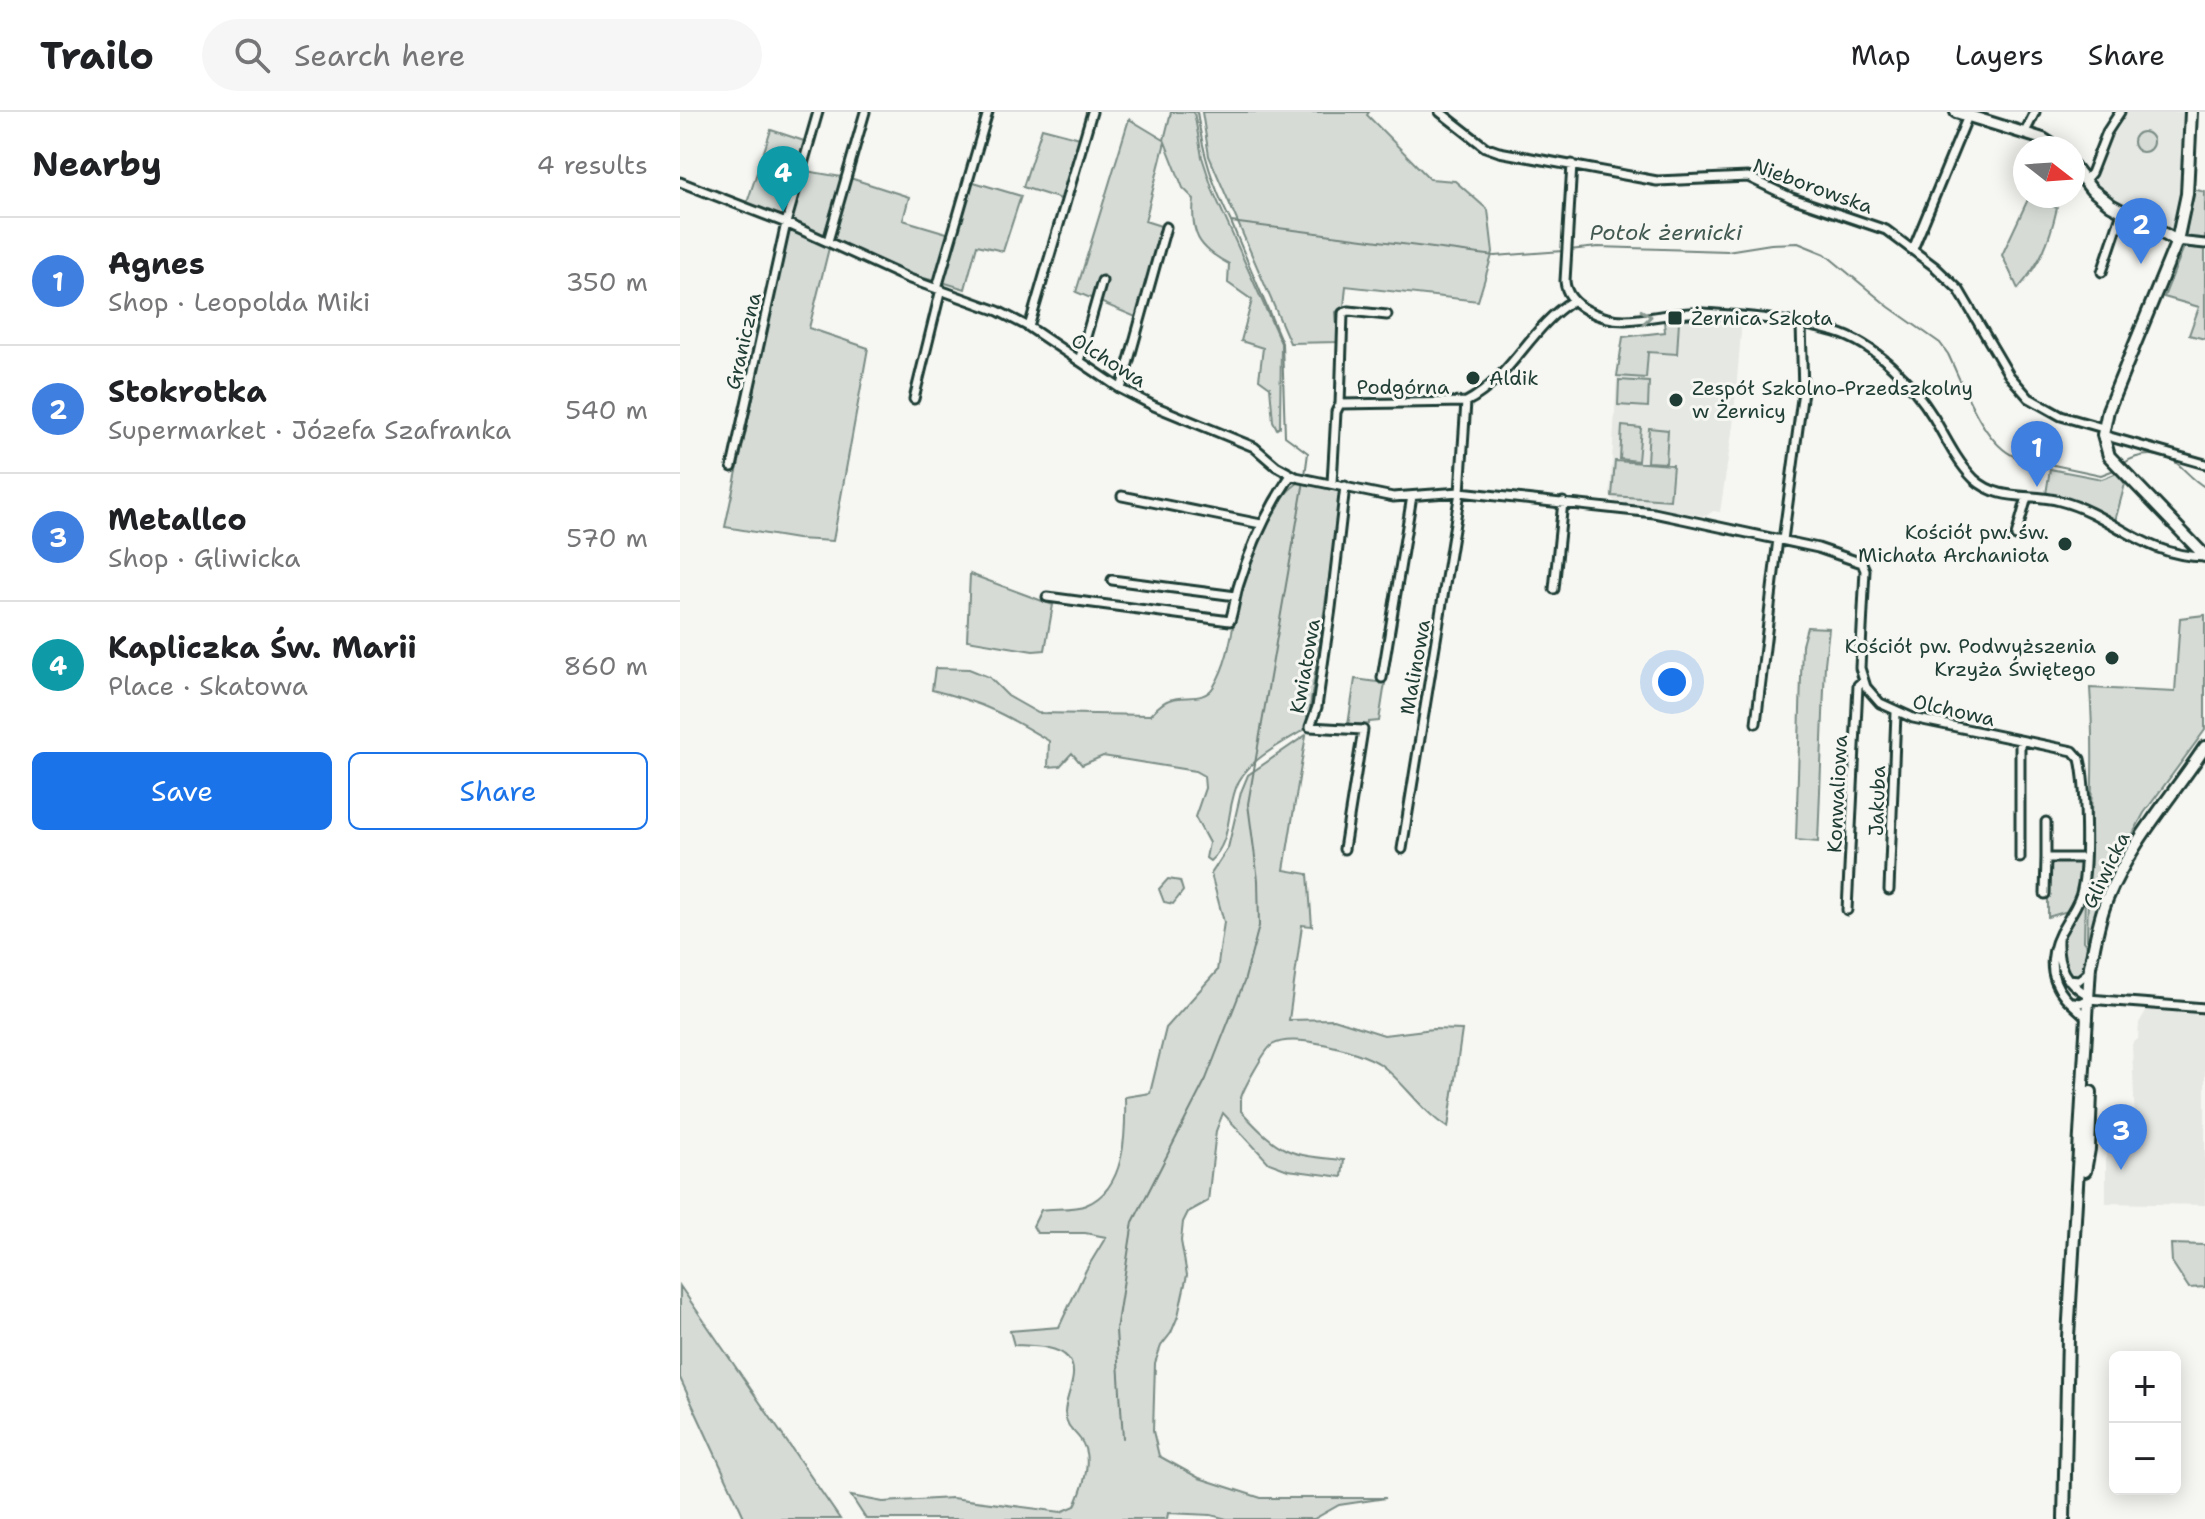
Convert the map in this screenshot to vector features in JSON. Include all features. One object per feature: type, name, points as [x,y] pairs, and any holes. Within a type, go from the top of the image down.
[{"type":"street","name":"Graniczna","points":[[732,467],[786,223],[818,112]]},
{"type":"street","points":[[828,241],[865,112]]},
{"type":"street","points":[[914,399],[939,288],[988,112]]},
{"type":"street","points":[[1029,327],[1092,112]]},
{"type":"street","name":"Nieborowska","points":[[1440,112],[1492,150],[1662,181],[1748,177],[1792,198],[1877,226],[1913,249],[1959,290],[2022,391],[2054,413],[2205,464]]},
{"type":"street","points":[[1956,112],[2035,136]]},
{"type":"street","points":[[2025,132],[2035,112]]},
{"type":"street","points":[[2085,180],[2120,112]]},
{"type":"street","points":[[2191,112],[2187,194],[2177,241],[2113,397],[2103,431],[2106,449],[2114,463],[2205,557]]},
{"type":"street","points":[[1913,249],[1968,116]]},
{"type":"street","points":[[1572,164],[1565,287],[1572,301],[1586,310],[1618,319],[1700,312],[1801,325],[1848,337],[1879,357],[1918,396],[1958,459],[1974,479],[1993,492],[2073,505],[2156,549],[2205,557]]},
{"type":"street","name":"Olchowa","points":[[680,182],[786,223],[907,278],[988,307],[1029,327],[1121,389],[1254,447],[1291,475],[1393,497],[1460,492],[1654,513],[1830,551],[1865,566],[1860,656],[1863,681],[1880,703],[1896,713],[2073,751],[2078,755],[2083,776],[2081,894],[2053,949],[2052,969],[2058,986],[2088,1024]]},
{"type":"street","points":[[2085,182],[2122,212],[2177,241],[2205,244]]},
{"type":"street","points":[[2102,272],[2122,212]]},
{"type":"street","points":[[1121,389],[1166,227]]},
{"type":"street","points":[[1079,361],[1102,281]]},
{"type":"street","name":"Podgórna","points":[[1340,404],[1466,402],[1487,388],[1556,312],[1572,301]]},
{"type":"street","name":"Podgórna","points":[[1332,483],[1336,412],[1340,404],[1343,313],[1387,315]]},
{"type":"street","points":[[1756,723],[1803,391],[1801,325]]},
{"type":"street","name":"Podgórna","points":[[1460,492],[1466,402]]},
{"type":"street","points":[[1047,597],[1230,621],[1261,524],[1291,475]]},
{"type":"street","name":"Kwiatowa","points":[[1344,849],[1363,730],[1310,727],[1317,707],[1345,486]]},
{"type":"street","name":"Malinowa","points":[[1402,849],[1460,492]]},
{"type":"street","points":[[1122,496],[1261,524]]},
{"type":"street","points":[[1382,678],[1412,496]]},
{"type":"street","points":[[2016,536],[2027,497]]},
{"type":"street","points":[[1554,589],[1563,502]]},
{"type":"street","points":[[1112,580],[1236,596]]},
{"type":"street","name":"Konwaliowa","points":[[1847,910],[1858,685],[1863,681]]},
{"type":"street","name":"Jakuba","points":[[1889,890],[1896,713]]},
{"type":"street","name":"Olchowa","points":[[2020,741],[2020,858]]},
{"type":"street","name":"Gliwicka","points":[[2064,1519],[2068,1337],[2077,1217],[2089,1149],[2092,1076],[2088,1024],[2090,971],[2100,920],[2117,879],[2148,828],[2205,747]]},
{"type":"street","points":[[2045,894],[2046,822]]},
{"type":"street","points":[[2046,858],[2084,858]]},
{"type":"street","points":[[2059,934],[2058,957],[2066,979],[2088,997],[2205,1008]]},
{"type":"street","points":[[2066,979],[2079,980],[2090,971]]},
{"type":"street","points":[[2070,1002],[2080,1003],[2088,997]]},
{"type":"shaded area","points":[[1171,112],[1194,112],[1202,157],[1213,191],[1281,343],[1280,427],[1277,429],[1273,421],[1270,387],[1259,379],[1263,348],[1241,341],[1252,300],[1228,283],[1229,264],[1210,252],[1198,238],[1193,221],[1194,199],[1183,188],[1165,142],[1145,221],[1164,227],[1138,318],[1076,292],[1129,119],[1164,140]]},
{"type":"shaded area","points":[[1202,112],[1369,112],[1367,115],[1430,179],[1455,181],[1488,210],[1493,252],[1478,301],[1346,286],[1344,307],[1336,312],[1338,342],[1290,343],[1209,156]]},
{"type":"shaded area","points":[[2125,112],[2188,112],[2184,193],[2175,232],[2111,199],[2093,184],[2108,137]]},
{"type":"shaded area","points":[[1042,128],[1080,138],[1064,200],[1023,187]]},
{"type":"shaded area","points":[[771,130],[807,142],[785,218],[747,203]]},
{"type":"shaded area","points":[[2143,132],[2150,135],[2153,142],[2150,149],[2143,152],[2136,149],[2133,142],[2136,135]]},
{"type":"shaded area","points":[[806,171],[842,177],[824,235],[790,221]]},
{"type":"shaded area","points":[[850,178],[909,197],[903,220],[950,234],[935,281],[908,274],[834,240],[833,233]]},
{"type":"shaded area","points":[[967,180],[1021,196],[1003,251],[977,245],[965,289],[942,282]]},
{"type":"shaded area","points":[[2193,189],[2205,192],[2205,239],[2185,238]]},
{"type":"shaded area","points":[[2024,208],[2057,208],[2043,252],[2018,289],[2002,255]]},
{"type":"shaded area","points":[[789,229],[829,248],[809,328],[868,348],[833,541],[797,539],[725,527]]},
{"type":"shaded area","points":[[2184,247],[2205,248],[2205,339],[2189,335],[2199,307],[2164,297]]},
{"type":"shaded area","name":"Zespół Szkolno-Przedszkolny w Żernicy","points":[[1705,316],[1709,320],[1742,321],[1733,426],[1720,512],[1713,511],[1706,516],[1614,501],[1610,495],[1617,376],[1646,378],[1648,352],[1677,354],[1679,321]]},
{"type":"shaded area","points":[[1664,320],[1679,321],[1677,354],[1648,352],[1646,378],[1617,376],[1623,337],[1665,332]]},
{"type":"shaded area","points":[[1619,380],[1649,382],[1648,407],[1618,405]]},
{"type":"shaded area","points":[[1622,426],[1641,428],[1638,461],[1620,459]]},
{"type":"shaded area","points":[[1649,428],[1668,430],[1666,463],[1647,462]]},
{"type":"shaded area","points":[[1615,461],[1673,465],[1670,500],[1612,496]]},
{"type":"shaded area","points":[[2050,469],[2102,479],[2117,473],[2125,484],[2115,521],[2081,502],[2046,494]]},
{"type":"shaded area","points":[[1298,483],[1342,490],[1307,728],[1270,751],[1245,772],[1235,791],[1223,843],[1210,861],[1206,858],[1209,843],[1195,817],[1205,788],[1204,776],[1195,771],[1103,756],[1082,765],[1072,753],[1060,766],[1048,767],[1049,741],[993,710],[932,690],[935,668],[969,669],[989,677],[1008,696],[1038,713],[1150,715],[1169,700],[1205,695],[1214,686],[1223,666],[1242,588],[1260,537],[1287,492]]},
{"type":"shaded area","points":[[970,574],[1053,605],[1045,650],[1033,651],[967,640]]},
{"type":"shaded area","points":[[2205,615],[2205,730],[2144,813],[2101,894],[2090,943],[2087,940],[2092,782],[2090,688],[2175,692],[2180,618]]},
{"type":"shaded area","points":[[1807,627],[1829,628],[1818,842],[1796,840],[1802,645]]},
{"type":"shaded area","points":[[1355,679],[1385,683],[1379,721],[1348,725]]},
{"type":"shaded area","points":[[1306,735],[1284,870],[1308,874],[1312,926],[1302,925],[1289,1020],[1334,1019],[1384,1035],[1433,1029],[1462,1030],[1448,1128],[1371,1059],[1310,1042],[1282,1042],[1269,1048],[1243,1093],[1241,1111],[1266,1136],[1286,1150],[1344,1160],[1342,1177],[1288,1170],[1269,1163],[1223,1113],[1216,1131],[1208,1201],[1188,1212],[1183,1222],[1181,1241],[1187,1275],[1178,1316],[1155,1363],[1153,1431],[1159,1456],[1199,1478],[1261,1498],[1386,1498],[1339,1505],[1314,1519],[1227,1519],[1168,1513],[1167,1519],[866,1519],[851,1496],[883,1502],[952,1498],[1061,1512],[1075,1506],[1087,1463],[1084,1446],[1068,1425],[1065,1413],[1073,1378],[1072,1364],[1057,1351],[1014,1345],[1010,1331],[1059,1327],[1086,1270],[1106,1237],[1085,1233],[1037,1233],[1033,1226],[1041,1210],[1086,1205],[1109,1186],[1116,1173],[1124,1142],[1125,1097],[1150,1093],[1166,1028],[1217,971],[1224,922],[1211,874],[1228,848],[1248,775]]},
{"type":"shaded area","points":[[2048,863],[2080,863],[2079,888],[2068,911],[2048,917]]},
{"type":"shaded area","points":[[1168,879],[1180,881],[1183,891],[1173,904],[1164,902],[1159,889]]},
{"type":"shaded area","points":[[2085,896],[2086,971],[2078,978],[2067,974],[2061,950],[2065,933]]},
{"type":"shaded area","points":[[2147,1009],[2205,1014],[2205,1205],[2106,1203],[2106,1124],[2135,1124],[2132,1044],[2138,1039],[2139,1023]]},
{"type":"shaded area","points":[[2171,1244],[2205,1245],[2205,1287],[2189,1288],[2172,1262]]},
{"type":"shaded area","points":[[680,1286],[840,1519],[745,1519],[680,1378]]},
{"type":"waterway","name":"Potok żernicki","points":[[1197,112],[1209,168],[1231,222],[1495,256],[1563,251]]},
{"type":"waterway","points":[[1231,222],[1282,343],[1285,436],[1308,453],[1305,475]]},
{"type":"waterway","name":"Potok żernicki","points":[[1569,250],[1598,247],[1727,251],[1798,243],[1825,254],[1889,307],[1940,343],[1984,427],[2004,450],[2016,457],[2101,475],[2114,470]]},
{"type":"waterway","name":"Potok żernicki","points":[[2123,464],[2136,457],[2166,458],[2205,487]]},
{"type":"waterway","points":[[1123,1438],[1116,1330],[1133,1222],[1206,1079],[1244,982],[1259,926],[1258,880],[1248,804],[1304,481]]},
{"type":"place","name":"Kapliczka Św. Marii","points":[[783,212]]},
{"type":"place","name":"Stokrotka","points":[[2141,264]]},
{"type":"place","name":"Żernica Szkoła","points":[[1675,318]]},
{"type":"place","name":"Aldik","points":[[1473,378]]},
{"type":"place","name":"Zespół Szkolno-Przedszkolny w Żernicy","points":[[1676,400]]},
{"type":"place","name":"Agnes","points":[[2037,487]]},
{"type":"place","name":"Kościół pw. św. Michała Archanioła","points":[[2065,544]]},
{"type":"place","name":"Kościół pw. Podwyższenia Krzyża Świętego","points":[[2112,658]]},
{"type":"place","name":"Metallco","points":[[2121,1170]]}]
